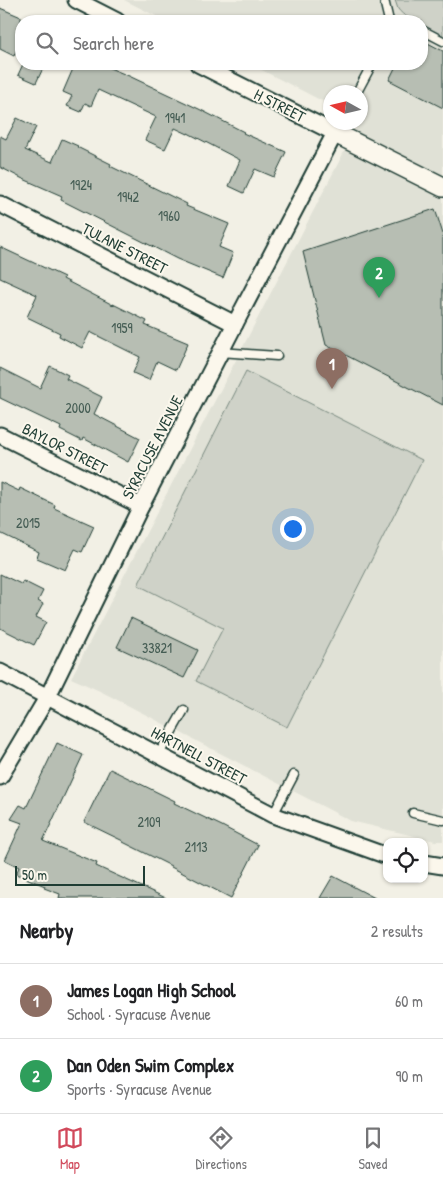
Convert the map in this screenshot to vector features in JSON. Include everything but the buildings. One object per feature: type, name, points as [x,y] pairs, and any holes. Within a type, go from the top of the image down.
[{"type":"street","points":[[76,0],[105,15]]},
{"type":"street","name":"H STREET","points":[[211,70],[323,123]]},
{"type":"street","name":"H STREET","points":[[337,130],[443,187]]},
{"type":"street","name":"SYRACUSE AVENUE","points":[[0,777],[48,696],[141,506],[337,130]]},
{"type":"street","name":"TULANE STREET","points":[[0,204],[235,324]]},
{"type":"street","name":"BAYLOR STREET","points":[[0,435],[141,506]]},
{"type":"street","name":"HARTNELL STREET","points":[[0,672],[274,815],[383,855]]},
{"type":"street","points":[[428,864],[443,866]]},
{"type":"lane","points":[[384,0],[387,15]]},
{"type":"lane","points":[[428,33],[443,41]]},
{"type":"lane","points":[[361,85],[369,70]]},
{"type":"lane","points":[[220,352],[277,356]]},
{"type":"lane","points":[[159,754],[184,710]]},
{"type":"lane","points":[[274,815],[294,775]]},
{"type":"lane","points":[[413,813],[443,820]]},
{"type":"shaded area","points":[[124,0],[443,0],[443,841],[435,841],[351,821],[102,692],[71,678],[355,130],[368,130],[368,85],[323,85],[323,101],[262,70],[428,70],[428,15],[154,15]]},
{"type":"shaded area","points":[[395,0],[443,0],[443,36],[428,28],[428,15],[404,15],[398,9]]},
{"type":"shaded area","points":[[246,371],[422,460],[287,727],[196,681],[223,628],[138,585]]},
{"type":"place","name":"Dan Oden Swim Complex","points":[[379,298]]},
{"type":"place","name":"James Logan High School","points":[[332,389]]}]
